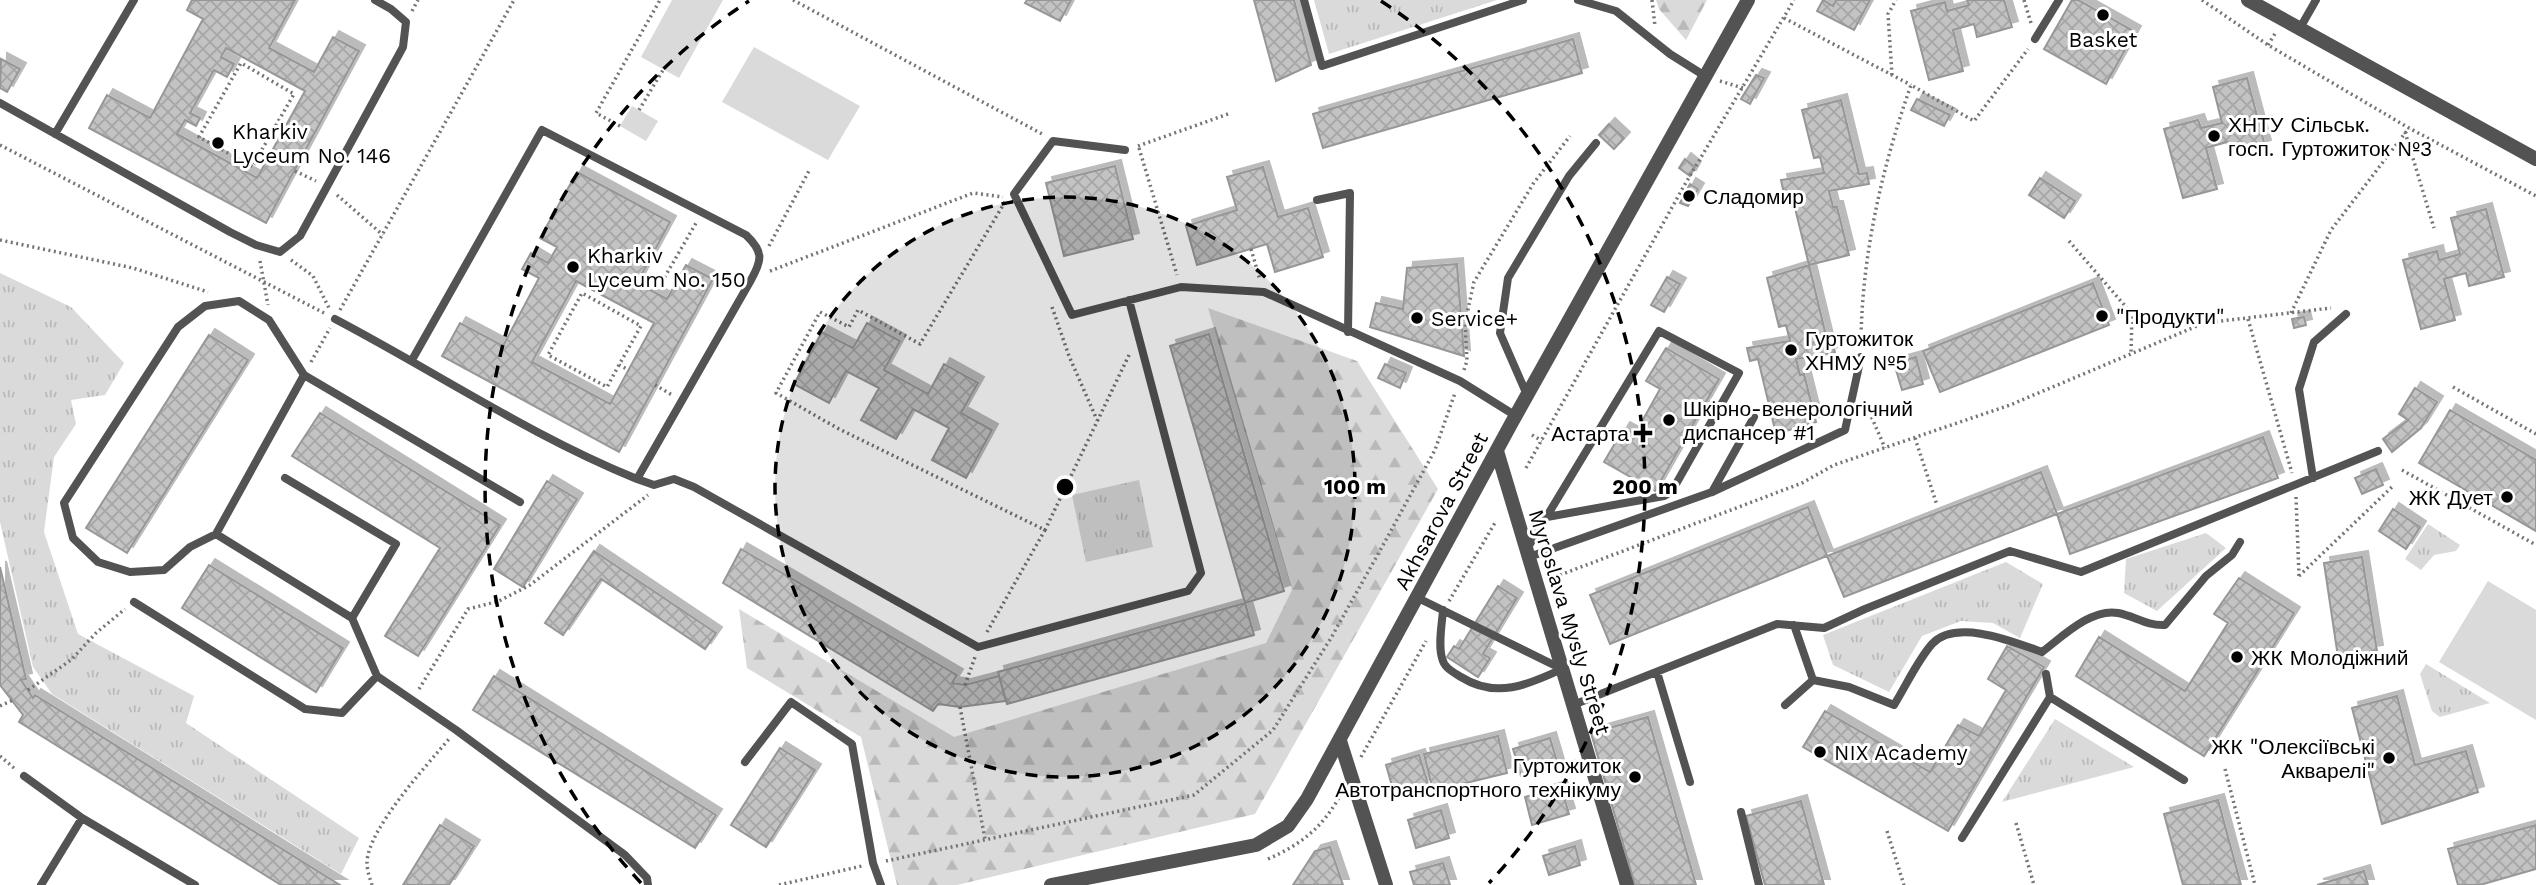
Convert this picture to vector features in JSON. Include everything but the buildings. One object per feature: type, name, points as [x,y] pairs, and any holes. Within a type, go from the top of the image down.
[{"type":"street","name":"Akhsarova Street","points":[[1051,885],[1256,845],[1288,826],[1307,799],[1340,741],[1497,450],[1748,0]]},
{"type":"street","points":[[2248,0],[2536,159]]},
{"type":"street","name":"Myroslava Mysly Street","points":[[1497,450],[1627,885]]},
{"type":"street","points":[[1340,741],[1386,885]]},
{"type":"lane","points":[[55,134],[134,0]]},
{"type":"lane","points":[[0,103],[256,245],[279,252],[300,236],[403,47],[406,22],[375,0]]},
{"type":"lane","points":[[1304,0],[1322,66],[1523,0]]},
{"type":"lane","points":[[1578,0],[1616,11],[1664,49],[1705,76]]},
{"type":"lane","points":[[2035,39],[2059,0]]},
{"type":"lane","points":[[2300,28],[2316,0]]},
{"type":"lane","points":[[412,360],[542,130],[746,235],[760,249],[761,260],[637,479]]},
{"type":"lane","points":[[1125,150],[1053,141],[1014,194],[1072,315],[1181,287],[1264,292],[1460,382],[1516,416]]},
{"type":"lane","points":[[1527,396],[1500,332],[1508,278],[1569,176],[1596,144]]},
{"type":"lane","points":[[1317,200],[1350,193],[1349,332]]},
{"type":"lane","points":[[335,319],[600,464],[654,485],[674,479],[694,487],[978,647],[1188,590],[1201,573],[1166,449],[1129,300]]},
{"type":"lane","points":[[304,375],[216,534],[190,547],[164,570],[130,572],[98,562],[73,538],[64,503],[178,327],[205,306],[239,301],[269,320],[304,375],[520,502]]},
{"type":"lane","points":[[2314,478],[2299,389],[2314,342],[2346,314]]},
{"type":"lane","points":[[1528,553],[1547,517],[1659,331],[1739,373],[1672,491],[1664,496],[1547,517]]},
{"type":"lane","points":[[1528,553],[1712,492],[1845,430],[1861,357]]},
{"type":"lane","points":[[1712,492],[1754,417]]},
{"type":"lane","points":[[1573,705],[1777,624],[1824,628],[1865,608],[2010,551],[2081,572],[2378,452]]},
{"type":"lane","points":[[285,478],[396,544],[352,618]]},
{"type":"lane","points":[[216,534],[352,618],[377,676],[456,730],[625,855],[647,878],[648,885]]},
{"type":"lane","points":[[1813,680],[1849,687],[1894,705],[1934,642],[1965,631],[1997,637],[2042,653],[2092,617],[2116,612],[2150,625],[2165,625],[2206,576],[2232,555],[2241,542]]},
{"type":"lane","points":[[1418,598],[1562,669]]},
{"type":"lane","points":[[134,602],[305,709],[342,713],[377,676]]},
{"type":"lane","points":[[1443,610],[1442,659],[1448,669],[1472,684],[1494,689],[1522,687],[1562,669]]},
{"type":"lane","points":[[1794,625],[1813,680]]},
{"type":"lane","points":[[1657,671],[1690,782]]},
{"type":"lane","points":[[1962,838],[2050,697],[2046,674]]},
{"type":"lane","points":[[1785,705],[1813,680]]},
{"type":"lane","points":[[2050,697],[2184,780]]},
{"type":"lane","points":[[745,762],[791,702],[852,744],[873,863],[881,885]]},
{"type":"lane","points":[[24,776],[82,818],[195,885]]},
{"type":"lane","points":[[1741,812],[1759,885]]},
{"type":"lane","points":[[41,885],[82,818]]},
{"type":"path","points":[[304,375],[514,0]]},
{"type":"path","points":[[620,126],[596,113],[660,0]]},
{"type":"path","points":[[793,0],[961,88],[1053,141]]},
{"type":"path","points":[[1526,468],[1684,186],[1794,0]]},
{"type":"path","points":[[1892,75],[1888,14],[1896,0]]},
{"type":"path","points":[[1784,18],[1974,121],[2035,39],[2024,0]]},
{"type":"path","points":[[2202,0],[2268,46],[2409,128],[2536,196]]},
{"type":"path","points":[[241,63],[294,94],[260,153],[253,167],[200,137],[241,63]]},
{"type":"path","points":[[639,110],[663,70]]},
{"type":"path","points":[[1705,76],[1743,88]]},
{"type":"path","points":[[1861,357],[1861,292],[1899,119],[1911,85]]},
{"type":"path","points":[[1125,150],[1228,114]]},
{"type":"path","points":[[2291,313],[2331,230],[2409,128]]},
{"type":"path","points":[[2405,132],[2434,228]]},
{"type":"path","points":[[779,885],[1194,795],[1273,730],[1331,638],[1435,450],[1467,361],[1465,323],[1474,282],[1533,184],[1570,136]]},
{"type":"path","points":[[0,145],[335,319]]},
{"type":"path","points":[[1139,146],[1181,287]]},
{"type":"path","points":[[260,153],[269,157]]},
{"type":"path","points":[[761,260],[810,169]]},
{"type":"path","points":[[295,170],[327,187],[383,235]]},
{"type":"path","points":[[751,280],[796,260],[973,193],[1008,198]]},
{"type":"path","points":[[1008,198],[1013,209]]},
{"type":"path","points":[[1008,198],[920,344],[858,310],[849,327],[820,312],[776,393],[839,429],[1045,530]]},
{"type":"path","points":[[659,287],[702,212]]},
{"type":"path","points":[[0,240],[133,268],[239,301]]},
{"type":"path","points":[[2069,241],[2132,314],[2131,354]]},
{"type":"path","points":[[256,245],[266,284]]},
{"type":"path","points":[[1251,249],[1264,292]]},
{"type":"path","points":[[279,252],[313,276],[335,319]]},
{"type":"path","points":[[582,293],[641,326],[619,365],[607,387],[548,355],[582,293]]},
{"type":"path","points":[[1051,304],[1069,356],[1097,420]]},
{"type":"path","points":[[1559,575],[1802,482],[1834,465],[2010,405],[2204,323],[2337,307]]},
{"type":"path","points":[[2248,318],[2295,486],[2299,576],[2393,486]]},
{"type":"path","points":[[965,685],[978,647],[1045,530],[1138,332]]},
{"type":"path","points":[[619,365],[629,370]]},
{"type":"path","points":[[2453,387],[2536,435]]},
{"type":"path","points":[[1864,392],[1865,403],[1885,448]]},
{"type":"path","points":[[1532,435],[1542,441]]},
{"type":"path","points":[[1915,438],[1937,505]]},
{"type":"path","points":[[2402,471],[2536,545]]},
{"type":"path","points":[[413,700],[468,609],[499,601],[530,586],[645,500],[654,485]]},
{"type":"path","points":[[28,690],[71,660],[96,633],[134,602]]},
{"type":"path","points":[[0,706],[13,700]]},
{"type":"path","points":[[960,707],[985,839]]},
{"type":"path","points":[[372,885],[366,863],[377,833],[404,793],[456,730]]},
{"type":"path","points":[[0,756],[24,776]]},
{"type":"path","points":[[2225,769],[2255,885]]},
{"type":"path","points":[[2016,823],[2034,885]]},
{"type":"path","points":[[1887,831],[1904,885]]},
{"type":"green space","points":[[672,0],[723,0],[679,78],[641,57]]},
{"type":"green space","points":[[1314,0],[1497,0],[1329,54]]},
{"type":"green space","points":[[1656,0],[1707,0],[1686,40],[1659,9]]},
{"type":"green space","points":[[754,47],[860,106],[828,160],[722,102]]},
{"type":"green space","points":[[632,106],[658,121],[646,141],[620,126]]},
{"type":"green space","points":[[0,273],[71,307],[124,363],[105,395],[71,400],[76,424],[54,457],[44,532],[78,634],[194,696],[186,723],[359,838],[341,874],[52,694],[33,667],[0,522]]},
{"type":"green space","points":[[1208,308],[1357,361],[1438,489],[1255,814],[957,885],[897,885],[861,737],[747,668],[739,609],[954,737],[1266,643],[1292,590]]},
{"type":"green space","points":[[1139,480],[1153,547],[1086,562],[1072,495]]},
{"type":"green space","points":[[2428,524],[2460,545],[2456,551],[2434,555],[2421,570],[2405,559]]},
{"type":"green space","points":[[2206,533],[2226,548],[2157,611],[2124,593],[2126,559]]},
{"type":"green space","points":[[2006,562],[2043,584],[2020,638],[1993,623],[1961,621],[1922,636],[1889,692],[1833,665],[1823,635]]},
{"type":"green space","points":[[2488,581],[2536,610],[2536,720],[2439,662]]},
{"type":"green space","points":[[2426,664],[2490,703],[2440,717],[2432,711],[2420,674]]},
{"type":"green space","points":[[2055,719],[2134,767],[2002,802]]},
{"type":"place","name":"Basket","points":[[2103,15]]},
{"type":"place","name":"ХНТУ Сільськ. госп. Гуртожиток №3","points":[[2214,136]]},
{"type":"place","name":"Kharkiv Lyceum No. 146","points":[[218,143]]},
{"type":"place","name":"Сладомир","points":[[1689,196]]},
{"type":"place","name":"Kharkiv Lyceum No. 150","points":[[573,267]]},
{"type":"place","name":"\"Продукти\"","points":[[2102,316]]},
{"type":"place","name":"Service+","points":[[1417,318]]},
{"type":"place","name":"Гуртожиток ХНМУ №5","points":[[1791,350]]},
{"type":"place","name":"Шкірно-венерологічний диспансер #1","points":[[1669,420]]},
{"type":"place","name":"Астарта","points":[[1643,433]]},
{"type":"place","name":"ЖК Дует","points":[[2507,497]]},
{"type":"place","name":"ЖК Молодіжний","points":[[2237,657]]},
{"type":"place","name":"NIX Academy","points":[[1820,752]]},
{"type":"place","name":"ЖК \"Олексіївські Акварелі\"","points":[[2389,758]]},
{"type":"place","name":"Гуртожиток Автотранспортного технікуму","points":[[1635,777]]}]
